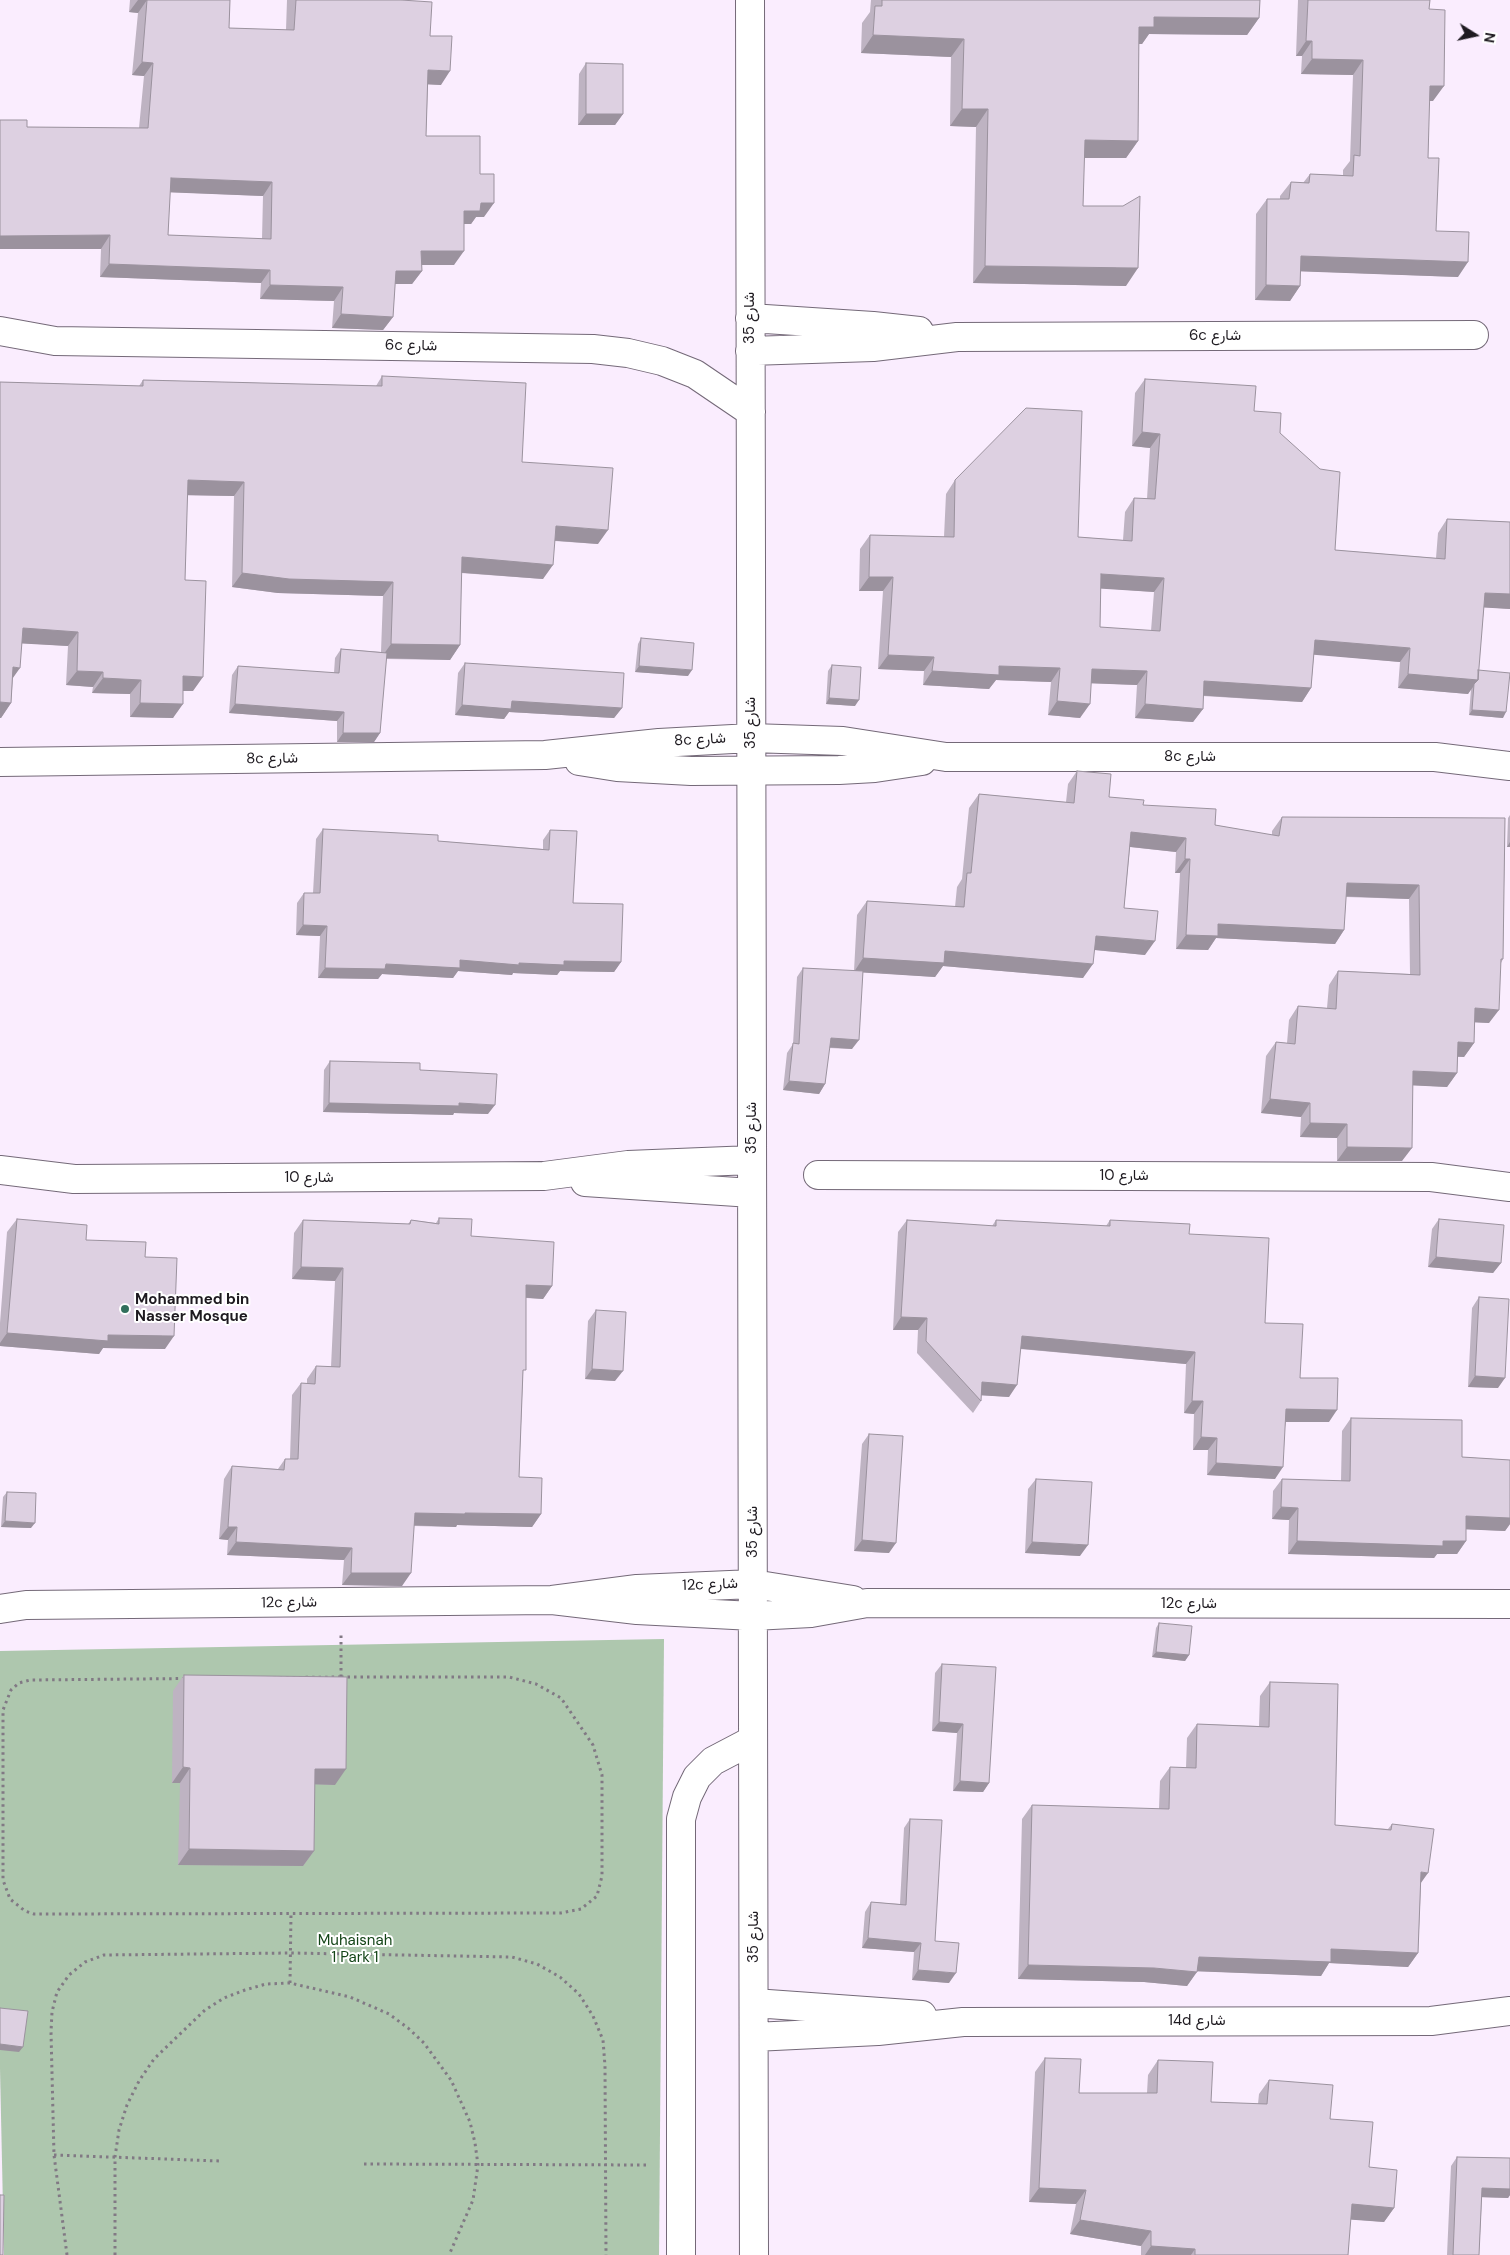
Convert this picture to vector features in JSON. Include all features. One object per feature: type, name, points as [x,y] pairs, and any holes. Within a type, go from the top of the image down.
[{"type":"street","name":"شارع 35","points":[[750,0],[754,2255]]},
{"type":"street","name":"6c شارع","points":[[750,318],[873,326],[957,337]]},
{"type":"street","name":"6c شارع","points":[[0,331],[55,340],[593,349],[628,353],[662,362],[695,374],[751,412]]},
{"type":"street","name":"6c شارع","points":[[750,351],[872,347],[957,337],[1474,334]]},
{"type":"street","name":"6c شارع","points":[[0,349],[55,340]]},
{"type":"street","name":"8c شارع","points":[[0,762],[545,756],[659,743],[751,738],[843,742],[946,757],[1435,756],[1510,747]]},
{"type":"street","name":"8c شارع","points":[[545,756],[654,770],[751,771],[875,768],[946,757]]},
{"type":"street","name":"8c شارع","points":[[1435,756],[1510,766]]},
{"type":"street","name":"شارع 10","points":[[0,1170],[74,1179],[544,1176],[628,1166],[752,1160]]},
{"type":"street","name":"شارع 10","points":[[1430,1177],[1510,1167]]},
{"type":"street","name":"شارع 10","points":[[818,1175],[1430,1177],[1510,1186]]},
{"type":"street","name":"شارع 10","points":[[544,1176],[628,1186],[752,1193]]},
{"type":"street","name":"شارع 10","points":[[0,1189],[74,1179]]},
{"type":"street","name":"12c شارع","points":[[9,1605],[552,1600],[637,1589],[753,1584],[820,1593],[867,1603]]},
{"type":"street","name":"12c شارع","points":[[552,1600],[637,1610],[753,1616],[811,1614],[867,1603],[1510,1604]]},
{"type":"street","points":[[681,2255],[679,2165],[681,1819],[686,1797],[697,1777],[713,1761],[753,1740]]},
{"type":"street","name":"14d شارع","points":[[754,2002],[887,2012],[963,2022]]},
{"type":"street","name":"14d شارع","points":[[1431,2021],[1510,2011]]},
{"type":"street","name":"14d شارع","points":[[754,2037],[878,2031],[963,2022],[1431,2021],[1510,2030]]},
{"type":"path","points":[[341,1602],[341,1677]]},
{"type":"path","points":[[509,1677],[536,1684],[560,1698],[593,1745],[601,1767],[604,1791],[601,1886],[590,1903],[581,1909],[566,1913],[291,1913],[34,1914],[16,1906],[10,1899],[3,1880],[4,1710],[11,1690],[19,1683],[30,1680],[509,1677]]},
{"type":"path","points":[[290,1984],[291,1913]]},
{"type":"path","points":[[67,2255],[54,2155],[51,2096],[52,2012],[58,1992],[69,1975],[85,1962],[104,1955],[291,1953],[512,1957],[537,1964],[560,1977],[579,1994],[593,2016],[603,2040],[605,2066],[606,2255]]},
{"type":"path","points":[[115,2255],[115,2157],[119,2130],[127,2105],[139,2081],[154,2059],[205,2010],[224,1998],[266,1984],[290,1984],[330,1991],[389,2014],[408,2028],[439,2061],[452,2080],[470,2122],[476,2144],[478,2165],[473,2200],[450,2255]]},
{"type":"path","points":[[54,2155],[220,2161]]},
{"type":"path","points":[[364,2164],[679,2165]]},
{"type":"green space","name":"Muhaisnah 1 Park 1","points":[[664,1639],[659,2255],[4,2255],[0,2068],[0,1651]]},
{"type":"building","points":[[147,0],[230,0],[229,28],[294,30],[296,0],[401,0],[432,2],[430,36],[452,36],[450,71],[428,70],[426,136],[480,136],[480,174],[494,174],[494,203],[481,203],[480,211],[464,211],[464,251],[421,251],[422,271],[396,271],[393,317],[341,314],[343,287],[270,285],[270,270],[109,264],[110,235],[0,236],[0,120],[27,120],[27,127],[148,128],[153,63],[142,62]],"holes":[[[171,178],[272,182],[271,239],[168,235]]]},
{"type":"building","points":[[882,0],[1260,0],[1259,18],[1154,17],[1154,27],[1139,27],[1138,141],[1085,140],[1083,206],[1123,206],[1140,196],[1138,268],[985,266],[988,109],[962,109],[964,39],[873,35],[875,6],[882,6]]},
{"type":"building","points":[[1308,0],[1430,0],[1429,9],[1445,10],[1444,86],[1430,86],[1428,158],[1439,158],[1436,231],[1469,232],[1468,262],[1301,256],[1300,286],[1266,285],[1267,199],[1289,199],[1291,182],[1309,183],[1310,174],[1353,176],[1354,155],[1360,156],[1363,60],[1312,59],[1312,41],[1306,41]]},
{"type":"building","points":[[586,63],[623,64],[623,114],[586,114]]},
{"type":"building","points":[[382,376],[526,383],[522,462],[613,468],[608,530],[556,526],[553,565],[462,557],[460,645],[391,644],[393,582],[289,579],[242,573],[244,482],[188,480],[185,580],[206,581],[203,677],[183,676],[183,704],[140,703],[141,680],[103,678],[103,672],[77,671],[78,632],[23,628],[20,668],[13,667],[11,703],[0,702],[0,382],[143,386],[143,380],[382,386]]},
{"type":"building","points":[[1145,379],[1256,386],[1254,411],[1281,413],[1280,433],[1320,469],[1340,472],[1335,550],[1445,559],[1447,519],[1510,522],[1510,594],[1485,593],[1478,680],[1408,674],[1410,648],[1315,640],[1311,688],[1204,681],[1203,709],[1145,704],[1147,671],[1092,669],[1090,704],[1057,701],[1060,668],[999,666],[999,675],[932,671],[934,657],[888,655],[893,577],[869,577],[870,535],[954,537],[955,480],[1026,408],[1082,411],[1078,537],[1132,541],[1134,498],[1155,499],[1160,434],[1142,432]],"holes":[[[1101,574],[1164,578],[1160,631],[1100,627]]]},
{"type":"building","points":[[641,638],[694,643],[692,670],[639,666]]},
{"type":"building","points":[[341,649],[387,653],[380,733],[343,733],[344,712],[235,704],[238,666],[339,673]]},
{"type":"building","points":[[465,663],[624,673],[622,708],[512,701],[511,709],[462,705]]},
{"type":"building","points":[[832,665],[861,667],[859,700],[829,698]]},
{"type":"building","points":[[1478,670],[1510,673],[1506,712],[1472,710],[1474,684],[1478,680]]},
{"type":"building","points":[[1077,771],[1111,774],[1109,797],[1144,800],[1143,805],[1216,809],[1215,825],[1279,836],[1282,817],[1505,818],[1503,959],[1501,959],[1499,1010],[1475,1008],[1474,1043],[1458,1042],[1457,1073],[1413,1071],[1412,1148],[1347,1147],[1347,1124],[1310,1123],[1310,1103],[1270,1099],[1276,1042],[1295,1044],[1298,1006],[1336,1009],[1338,971],[1420,975],[1419,885],[1347,883],[1344,930],[1218,924],[1218,936],[1186,935],[1190,859],[1185,859],[1186,838],[1131,832],[1124,908],[1158,911],[1155,941],[1096,936],[1093,964],[945,951],[944,963],[863,958],[867,901],[964,907],[967,873],[971,873],[979,794],[1074,803]]},
{"type":"building","points":[[323,829],[438,835],[438,841],[549,850],[550,830],[577,831],[573,903],[623,904],[621,962],[564,961],[564,965],[519,963],[519,965],[460,960],[460,968],[386,964],[385,969],[325,968],[327,926],[303,925],[304,893],[320,893]]},
{"type":"building","points":[[803,968],[863,971],[859,1040],[831,1038],[825,1084],[789,1081],[793,1043],[799,1044]]},
{"type":"building","points":[[330,1061],[420,1063],[420,1070],[497,1074],[495,1105],[459,1103],[459,1106],[329,1103]]},
{"type":"building","points":[[439,1218],[472,1219],[471,1236],[554,1242],[552,1286],[526,1285],[526,1370],[523,1370],[519,1477],[542,1478],[541,1514],[415,1513],[411,1573],[351,1573],[352,1548],[236,1542],[237,1527],[228,1527],[232,1466],[284,1470],[285,1459],[298,1459],[301,1383],[315,1384],[316,1366],[340,1367],[343,1268],[301,1267],[303,1220],[410,1224],[411,1220],[439,1224]]},
{"type":"building","points":[[17,1219],[87,1225],[86,1240],[146,1242],[145,1257],[177,1258],[174,1336],[108,1335],[108,1341],[7,1333]]},
{"type":"building","points":[[1439,1219],[1504,1225],[1501,1263],[1436,1257]]},
{"type":"building","points":[[907,1220],[996,1226],[996,1220],[1110,1226],[1110,1220],[1190,1224],[1189,1234],[1269,1238],[1265,1323],[1303,1324],[1300,1378],[1338,1378],[1337,1410],[1286,1409],[1283,1467],[1216,1463],[1217,1438],[1201,1437],[1203,1401],[1192,1401],[1195,1352],[1022,1336],[1017,1385],[982,1382],[981,1401],[926,1341],[927,1318],[901,1317]]},
{"type":"building","points":[[1479,1297],[1509,1299],[1505,1378],[1475,1376]]},
{"type":"building","points":[[596,1310],[626,1312],[623,1371],[592,1369]]},
{"type":"building","points":[[1351,1418],[1462,1420],[1462,1457],[1510,1460],[1510,1518],[1466,1516],[1466,1541],[1443,1541],[1443,1546],[1297,1541],[1298,1508],[1281,1507],[1282,1479],[1350,1481]]},
{"type":"building","points":[[869,1434],[903,1436],[896,1543],[862,1540]]},
{"type":"building","points":[[1036,1479],[1092,1482],[1088,1545],[1032,1542]]},
{"type":"building","points":[[7,1492],[36,1493],[35,1523],[5,1521]]},
{"type":"building","points":[[1159,1623],[1192,1626],[1189,1655],[1156,1652]]},
{"type":"building","points":[[942,1664],[996,1667],[989,1783],[960,1781],[963,1724],[939,1722]]},
{"type":"building","points":[[184,1675],[347,1677],[346,1769],[315,1769],[314,1851],[189,1849],[190,1768],[183,1767]]},
{"type":"building","points":[[1270,1682],[1338,1684],[1335,1825],[1391,1830],[1392,1824],[1434,1829],[1428,1873],[1421,1872],[1418,1953],[1331,1949],[1331,1962],[1199,1957],[1197,1972],[1154,1968],[1028,1965],[1032,1805],[1169,1809],[1170,1767],[1196,1768],[1197,1724],[1269,1727]]},
{"type":"building","points":[[910,1819],[942,1820],[935,1941],[959,1943],[956,1973],[918,1970],[921,1943],[868,1938],[871,1902],[906,1905]]},
{"type":"building","points":[[0,2008],[28,2011],[23,2047],[0,2044]]},
{"type":"building","points":[[1045,2058],[1081,2059],[1079,2093],[1157,2093],[1158,2060],[1213,2062],[1211,2102],[1267,2104],[1269,2080],[1333,2085],[1330,2119],[1373,2122],[1369,2167],[1397,2170],[1394,2208],[1352,2204],[1348,2255],[1195,2255],[1195,2249],[1151,2246],[1151,2231],[1080,2220],[1086,2190],[1039,2188]]},
{"type":"building","points":[[1457,2157],[1510,2158],[1510,2189],[1482,2188],[1479,2255],[1453,2255]]},
{"type":"building","points":[[0,2195],[4,2195],[3,2255],[0,2255]]},
{"type":"place","name":"Mohammed bin Nasser Mosque","points":[[125,1309]]}]
